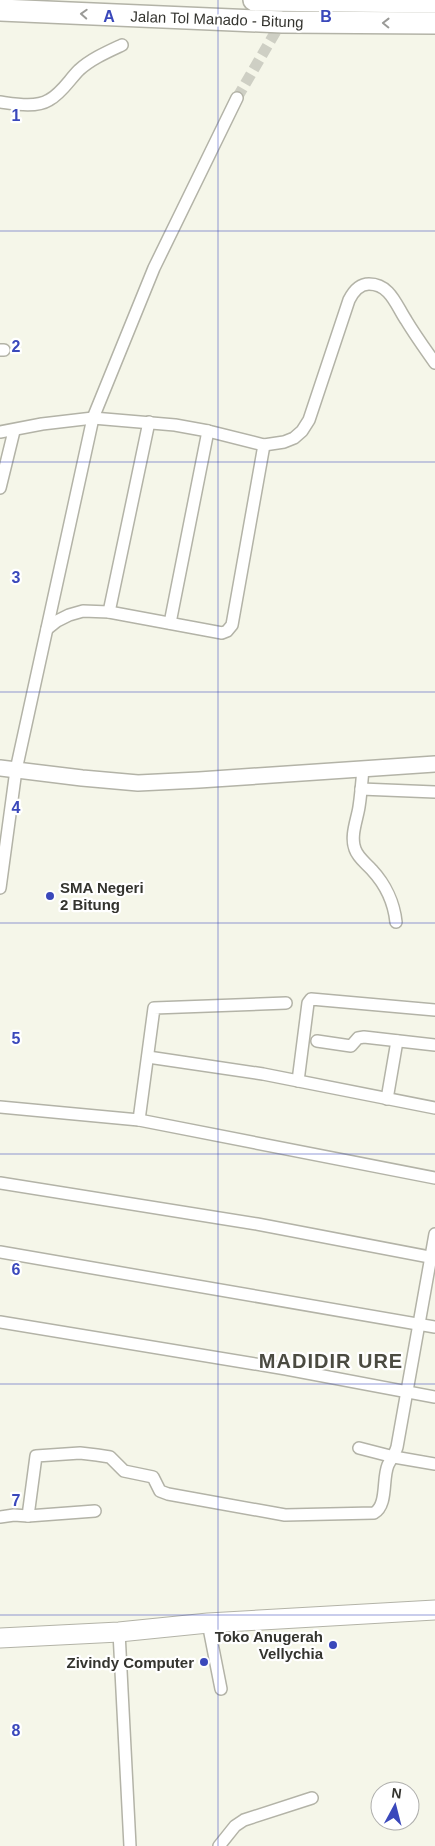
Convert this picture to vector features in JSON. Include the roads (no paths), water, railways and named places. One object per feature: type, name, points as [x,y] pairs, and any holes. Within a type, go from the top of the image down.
[{"type":"highway","name":"Jalan Tol Manado - Bitung","points":[[254,0],[435,2]]},
{"type":"highway","name":"Jalan Tol Manado - Bitung","points":[[0,10],[282,22],[435,23]]},
{"type":"highway","points":[[0,1638],[119,1632],[208,1623],[435,1610]]},
{"type":"street","points":[[0,102],[32,105],[48,101],[62,90],[80,69],[100,55],[122,45]]},
{"type":"street","points":[[0,888],[16,770],[93,418],[154,268],[237,98]]},
{"type":"street","points":[[0,432],[14,431],[42,424],[93,418],[149,422],[208,431],[264,445],[284,442],[294,438],[302,431],[309,420],[349,300],[355,291],[364,284],[382,286],[389,292],[435,362]]},
{"type":"street","points":[[109,612],[149,422]]},
{"type":"street","points":[[0,488],[14,431]]},
{"type":"street","points":[[170,624],[208,431]]},
{"type":"street","points":[[47,629],[57,621],[83,611],[109,612],[222,633],[227,631],[232,625],[264,445]]},
{"type":"street","points":[[0,768],[138,783],[435,764]]},
{"type":"street","points":[[363,768],[353,836],[354,848],[359,857],[373,870],[383,884],[395,911],[396,922]]},
{"type":"street","points":[[361,789],[435,792]]},
{"type":"street","points":[[298,1081],[308,1003],[311,999],[435,1010]]},
{"type":"street","points":[[139,1120],[154,1008],[286,1003]]},
{"type":"street","points":[[317,1041],[351,1046],[358,1038],[364,1037],[435,1045]]},
{"type":"street","points":[[387,1099],[397,1041]]},
{"type":"street","points":[[148,1057],[298,1081],[435,1108]]},
{"type":"street","points":[[0,1107],[139,1120],[435,1178]]},
{"type":"street","points":[[0,1183],[256,1224],[433,1258]]},
{"type":"street","points":[[28,1516],[36,1456],[80,1453],[97,1454],[110,1458],[124,1471],[153,1477],[163,1493],[286,1515],[377,1512],[381,1504],[388,1464],[394,1457],[397,1447],[433,1258],[435,1234]]},
{"type":"street","points":[[0,1252],[435,1327]]},
{"type":"street","points":[[0,1322],[286,1369],[435,1397]]},
{"type":"street","points":[[359,1448],[394,1457],[435,1464]]},
{"type":"street","points":[[0,1517],[94,1511]]},
{"type":"street","points":[[208,1623],[221,1689]]},
{"type":"street","points":[[119,1632],[130,1846]]},
{"type":"street","points":[[219,1846],[235,1826],[244,1820],[312,1798]]},
{"type":"tunnel","points":[[237,98],[283,19]]},
{"type":"place","name":"SMA Negeri 2 Bitung","points":[[50,896]]},
{"type":"place","name":"Toko Anugerah Vellychia","points":[[333,1645]]},
{"type":"place","name":"Zivindy Computer","points":[[204,1662]]},
{"type":"district","name":"MADIDIR URE","points":[[331,1361]]}]
